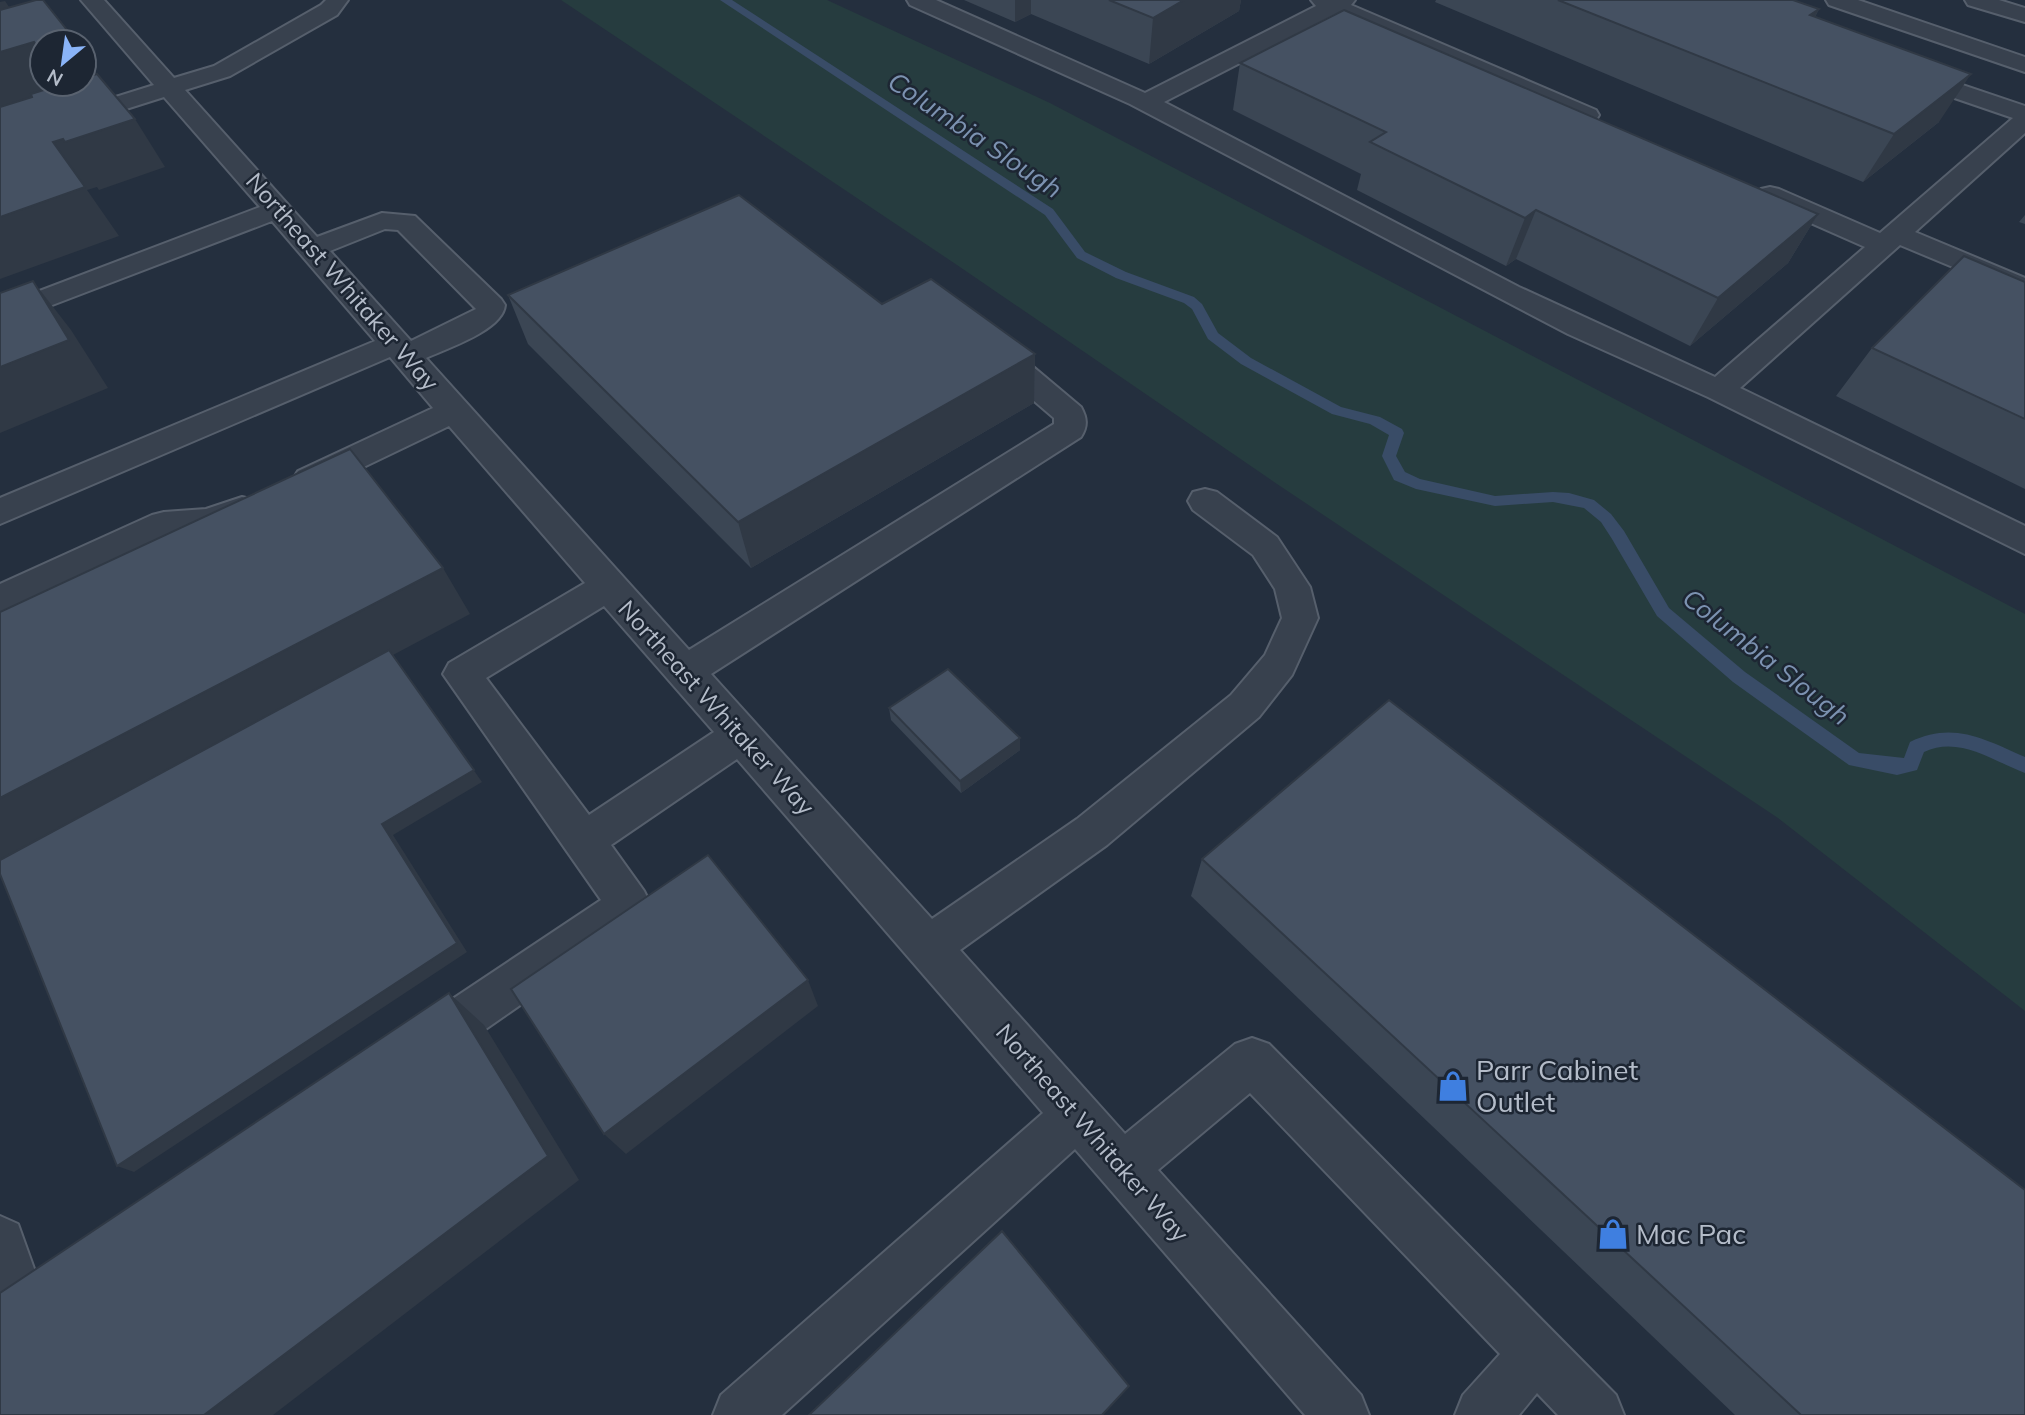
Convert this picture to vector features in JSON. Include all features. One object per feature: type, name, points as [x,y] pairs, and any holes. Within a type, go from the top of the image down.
[{"type":"street","name":"Northeast Whitaker Way","points":[[92,0],[1341,1415]]},
{"type":"street","points":[[0,141],[222,71],[329,10],[337,0]]},
{"type":"street","points":[[918,0],[1145,103],[1501,290],[1657,365],[1719,390],[2025,541]]},
{"type":"street","points":[[1837,0],[2025,65]]},
{"type":"street","points":[[1976,0],[2025,15]]},
{"type":"street","points":[[1145,103],[1334,2],[1603,122]]},
{"type":"street","points":[[1884,65],[2025,114]]},
{"type":"street","points":[[1719,390],[2025,120]]},
{"type":"street","points":[[1743,183],[2025,288]]},
{"type":"street","points":[[0,316],[279,209]]},
{"type":"street","points":[[0,512],[402,349],[481,320],[503,306],[491,305],[405,222],[382,221],[312,248]]},
{"type":"street","points":[[685,672],[1069,429],[1072,422],[1070,415],[978,337]]},
{"type":"street","points":[[0,600],[164,524],[208,521],[281,494],[455,410]]},
{"type":"street","points":[[928,947],[1092,832],[1245,706],[1279,664],[1300,618],[1292,587],[1265,546],[1205,501]]},
{"type":"street","points":[[390,1068],[629,905],[462,674],[608,586]]},
{"type":"street","points":[[584,841],[740,735]]},
{"type":"street","points":[[1123,1167],[1252,1061],[1596,1415]]},
{"type":"street","points":[[741,1415],[1076,1116]]},
{"type":"street","points":[[0,1242],[28,1314]]},
{"type":"street","points":[[1483,1415],[1536,1353]]},
{"type":"green space","points":[[561,0],[827,0],[1050,103],[2025,614],[2025,1011],[1778,818],[1280,486],[957,265]]},
{"type":"building","points":[[43,0],[65,28],[28,28],[28,44],[0,52],[0,10]]},
{"type":"building","points":[[1109,0],[1184,0],[1153,18]]},
{"type":"building","points":[[1558,0],[1793,0],[1819,9],[1810,15],[1971,74],[1894,134]]},
{"type":"building","points":[[1344,10],[1818,214],[1718,298],[1536,210],[1525,218],[1370,142],[1386,132],[1240,63]]},
{"type":"building","points":[[98,75],[135,119],[65,142],[63,139],[53,142],[85,187],[0,217],[0,107],[29,98],[98,98]]},
{"type":"building","points":[[739,195],[882,304],[931,279],[1035,354],[738,522],[508,295]]},
{"type":"building","points":[[1964,256],[2025,282],[2025,419],[1872,348]]},
{"type":"building","points":[[33,281],[69,340],[0,367],[0,293]]},
{"type":"building","points":[[350,449],[443,568],[0,798],[0,612]]},
{"type":"building","points":[[389,650],[474,770],[382,824],[457,943],[117,1166],[0,874],[0,860]]},
{"type":"building","points":[[948,669],[1020,738],[960,781],[889,708]]},
{"type":"building","points":[[1389,700],[2025,1190],[2025,1415],[1801,1415],[1202,859]]},
{"type":"building","points":[[708,855],[808,980],[604,1134],[511,989]]},
{"type":"building","points":[[449,993],[548,1156],[204,1415],[0,1415],[0,1293]]},
{"type":"building","points":[[1002,1231],[1129,1386],[1102,1415],[809,1415]]},
{"type":"waterway","name":"Columbia Slough","points":[[725,0],[1049,212],[1081,255],[1121,275],[1189,300],[1197,307],[1213,336],[1246,361],[1337,411],[1375,420],[1397,433],[1389,456],[1399,476],[1416,484],[1495,501],[1553,497],[1589,504],[1606,518],[1618,535],[1663,612],[1739,677],[1855,760],[1897,767],[1911,765],[1916,747],[1929,741],[1957,739],[1985,747],[2025,765]]},
{"type":"place","name":"Parr Cabinet Outlet","points":[[1453,1086]]},
{"type":"place","name":"Mac Pac","points":[[1613,1234]]}]
